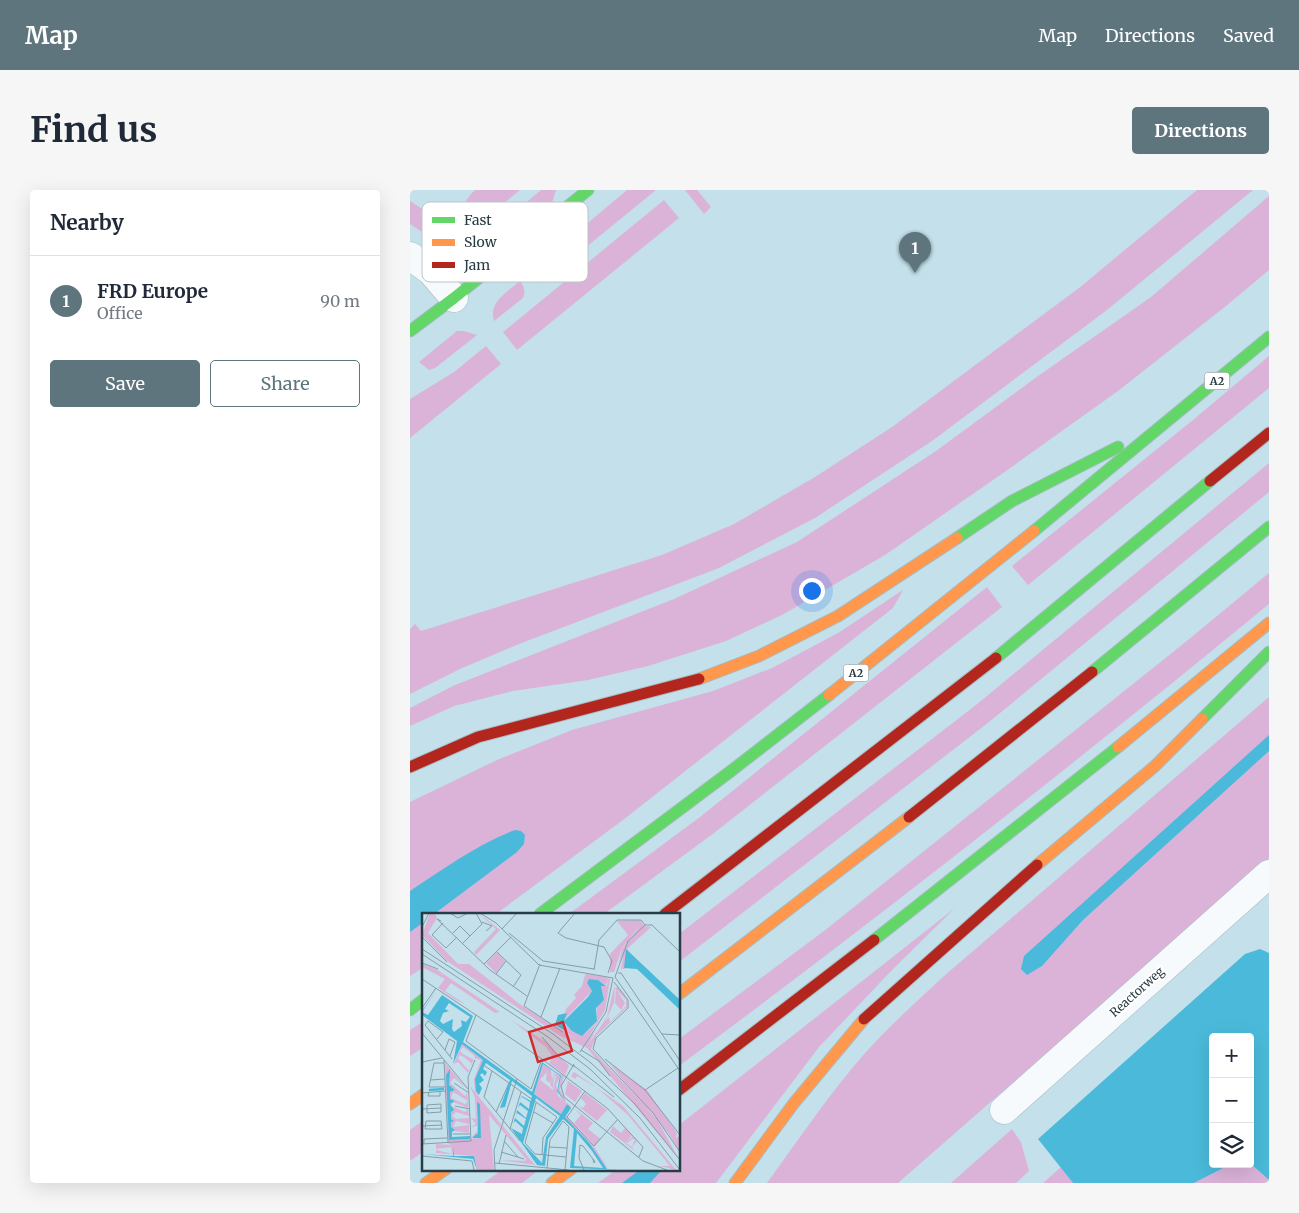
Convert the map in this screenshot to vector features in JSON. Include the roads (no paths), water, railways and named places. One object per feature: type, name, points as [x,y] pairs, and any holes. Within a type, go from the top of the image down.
[{"type":"main road","points":[[573,202],[588,190]]},
{"type":"main road","points":[[410,331],[474,282]]},
{"type":"main road","name":"A2","points":[[541,913],[844,683],[1165,424],[1269,337]]},
{"type":"main road","name":"A2","points":[[410,767],[478,737],[699,679],[759,656],[838,616],[1012,501],[1165,424]]},
{"type":"main road","points":[[666,913],[999,655],[1269,433]]},
{"type":"main road","points":[[680,993],[847,868],[1269,527]]},
{"type":"main road","points":[[680,1089],[833,973],[970,865],[1269,623]]},
{"type":"main road","points":[[735,1183],[794,1103],[860,1022],[1014,884],[1155,766],[1269,652]]},
{"type":"main road","points":[[410,1010],[422,1001]]},
{"type":"main road","points":[[410,1104],[422,1095]]},
{"type":"main road","points":[[426,1183],[445,1170]]},
{"type":"main road","points":[[552,1183],[570,1170]]},
{"type":"street","points":[[410,256],[422,265]]},
{"type":"street","points":[[440,282],[454,298]]},
{"type":"street","name":"Reactorweg","points":[[1004,1110],[1269,874]]},
{"type":"water","points":[[1269,735],[1269,751],[1083,920],[1042,966],[1027,975],[1021,969],[1024,956]]},
{"type":"water","points":[[515,830],[521,831],[525,835],[524,844],[517,852],[435,913],[422,913],[422,923],[410,932],[410,891],[474,850]]},
{"type":"water","points":[[1260,949],[1269,953],[1269,1180],[1254,1167],[1254,1033],[1209,1033],[1209,1168],[1223,1168],[1194,1183],[1073,1183],[1038,1139],[1245,954]]},
{"type":"water","points":[[640,1170],[660,1170],[650,1183],[622,1183]]},
{"type":"place","name":"FRD Europe","points":[[915,273]]}]
